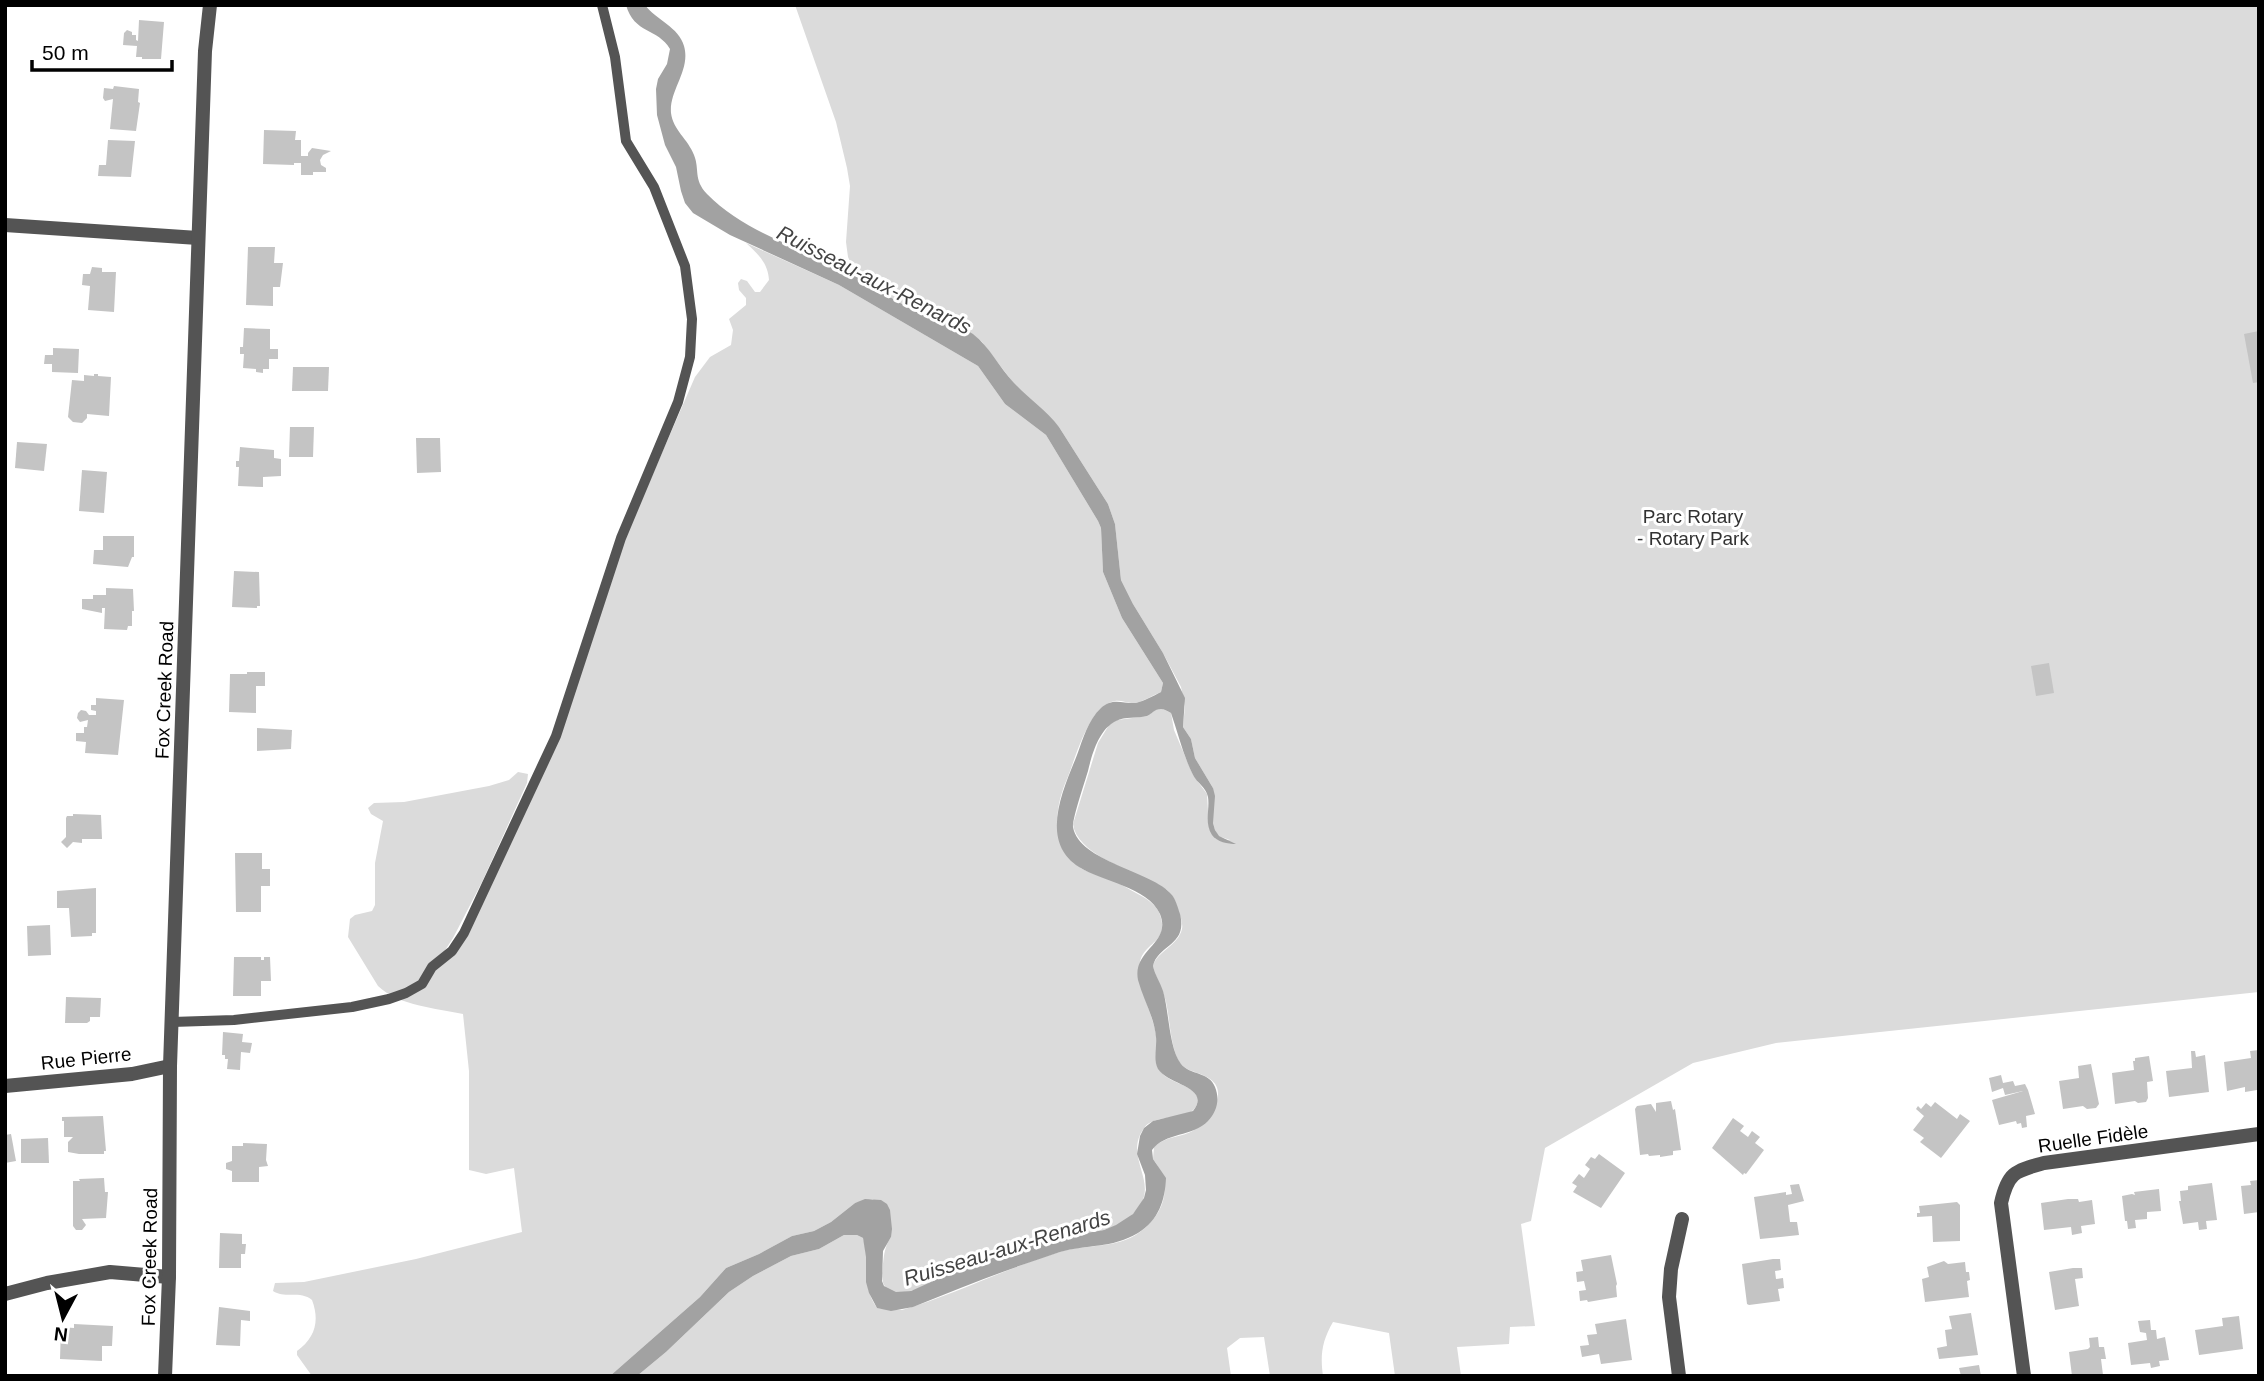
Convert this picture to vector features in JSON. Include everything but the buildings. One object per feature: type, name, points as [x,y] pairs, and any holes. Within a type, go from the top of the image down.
[{"type":"street","name":"Fox Creek Road","points":[[165,1376],[169,1277],[170,1066],[205,51],[210,5]]},
{"type":"street","points":[[5,225],[198,238]]},
{"type":"street","name":"Rue Pierre","points":[[5,1086],[132,1074],[170,1066]]},
{"type":"street","name":"Ruelle Fidèle","points":[[2024,1376],[2001,1203],[2005,1185],[2014,1174],[2044,1163],[2259,1134]]},
{"type":"street","points":[[1679,1376],[1669,1297],[1671,1269],[1682,1219]]},
{"type":"street","points":[[5,1294],[47,1283],[110,1272],[169,1277]]},
{"type":"lane","points":[[172,1022],[234,1020],[352,1007],[389,999],[419,986],[432,967],[452,951],[464,933],[556,736],[621,538],[678,402],[691,339],[692,319],[685,266],[654,187],[626,141],[615,57],[602,5]]},
{"type":"green space","name":"Parc Rotary - Rotary Park","points":[[795,5],[2259,5],[2259,992],[1776,1043],[1693,1063],[1545,1148],[1531,1221],[1521,1224],[1535,1326],[1510,1327],[1509,1344],[1457,1347],[1461,1376],[1395,1376],[1389,1333],[1333,1322],[1323,1348],[1323,1376],[1270,1376],[1264,1337],[1240,1338],[1227,1348],[1231,1376],[637,1376],[729,1292],[791,1256],[819,1249],[844,1235],[863,1238],[867,1282],[877,1308],[902,1310],[1043,1257],[1073,1249],[1112,1244],[1131,1237],[1156,1216],[1164,1198],[1163,1179],[1153,1159],[1154,1147],[1164,1140],[1187,1134],[1197,1128],[1212,1111],[1218,1097],[1215,1084],[1210,1079],[1184,1067],[1178,1060],[1166,1002],[1153,966],[1180,935],[1182,929],[1174,898],[1162,887],[1093,852],[1083,844],[1073,824],[1098,743],[1109,725],[1117,720],[1148,716],[1156,709],[1163,709],[1171,713],[1174,730],[1193,775],[1207,794],[1209,828],[1216,839],[1230,840],[1218,836],[1215,830],[1213,788],[1195,758],[1191,739],[1183,727],[1185,706],[1181,687],[1121,580],[1115,524],[1108,504],[1059,427],[1015,385],[982,342],[971,333],[898,303],[865,282],[854,270],[848,257],[846,242],[850,186],[847,168],[836,122]]},
{"type":"green space","points":[[746,243],[839,285],[978,366],[1005,404],[1046,435],[1098,521],[1101,528],[1103,572],[1122,618],[1163,683],[1161,692],[1139,702],[1115,701],[1106,705],[1091,722],[1079,746],[1059,802],[1059,836],[1069,857],[1078,866],[1113,880],[1140,895],[1160,913],[1162,926],[1159,937],[1141,958],[1141,986],[1156,1035],[1158,1067],[1169,1079],[1194,1092],[1198,1097],[1196,1106],[1184,1115],[1158,1120],[1144,1128],[1138,1140],[1137,1151],[1145,1194],[1141,1205],[1121,1223],[1111,1228],[1051,1239],[1019,1249],[910,1291],[891,1291],[883,1283],[884,1254],[891,1237],[873,1199],[855,1203],[831,1222],[814,1231],[792,1236],[726,1268],[700,1297],[610,1376],[312,1376],[297,1351],[312,1335],[316,1322],[312,1300],[273,1291],[275,1283],[304,1282],[416,1259],[522,1232],[514,1168],[486,1174],[469,1170],[469,1071],[463,1014],[407,1002],[387,993],[378,986],[348,937],[350,919],[372,911],[375,905],[375,863],[383,821],[371,814],[368,808],[374,803],[404,802],[489,786],[509,780],[518,772],[528,774],[527,783],[482,882],[442,955],[446,960],[544,772],[625,538],[695,377],[710,357],[731,345],[733,330],[729,319],[746,305],[746,298],[739,290],[738,283],[741,279],[747,281],[755,292],[760,292],[769,280],[764,264]]},
{"type":"shaded area","points":[[626,5],[645,5],[677,34],[684,46],[685,63],[673,96],[671,113],[694,155],[698,179],[707,194],[755,229],[845,270],[914,310],[959,326],[973,334],[1014,383],[1059,427],[1108,504],[1115,524],[1121,580],[1163,653],[1185,698],[1183,727],[1191,739],[1195,758],[1213,788],[1215,830],[1219,836],[1236,844],[1220,841],[1210,830],[1207,794],[1189,767],[1171,713],[1159,709],[1147,716],[1120,719],[1105,730],[1092,757],[1073,827],[1078,839],[1088,849],[1163,887],[1175,899],[1180,914],[1180,933],[1160,953],[1153,966],[1163,991],[1177,1057],[1185,1068],[1209,1079],[1217,1096],[1214,1114],[1202,1126],[1164,1140],[1152,1150],[1153,1159],[1166,1178],[1160,1209],[1145,1228],[1118,1242],[1060,1252],[913,1307],[891,1311],[877,1308],[869,1293],[863,1238],[844,1235],[819,1249],[791,1256],[729,1292],[637,1376],[610,1376],[700,1297],[726,1268],[792,1236],[814,1231],[865,1199],[881,1200],[890,1210],[892,1229],[891,1237],[883,1251],[882,1281],[884,1286],[896,1292],[911,1291],[953,1272],[1041,1241],[1104,1230],[1116,1225],[1133,1214],[1144,1198],[1145,1175],[1137,1154],[1144,1128],[1153,1121],[1193,1111],[1197,1103],[1193,1091],[1158,1069],[1155,1029],[1138,980],[1141,961],[1161,933],[1160,914],[1154,905],[1135,891],[1079,867],[1067,856],[1057,829],[1066,783],[1086,730],[1096,713],[1110,703],[1136,703],[1145,700],[1161,692],[1163,683],[1122,618],[1103,572],[1101,528],[1098,521],[1046,435],[1005,404],[978,366],[839,285],[730,235],[693,213],[685,203],[676,167],[665,145],[657,115],[656,89],[658,79],[667,64],[670,49],[659,37],[635,21]]},
{"type":"water label","name":"Ruisseau-aux-Renards","points":[[874,280]]},
{"type":"water label","name":"Ruisseau-aux-Renards","points":[[1007,1248]]}]
